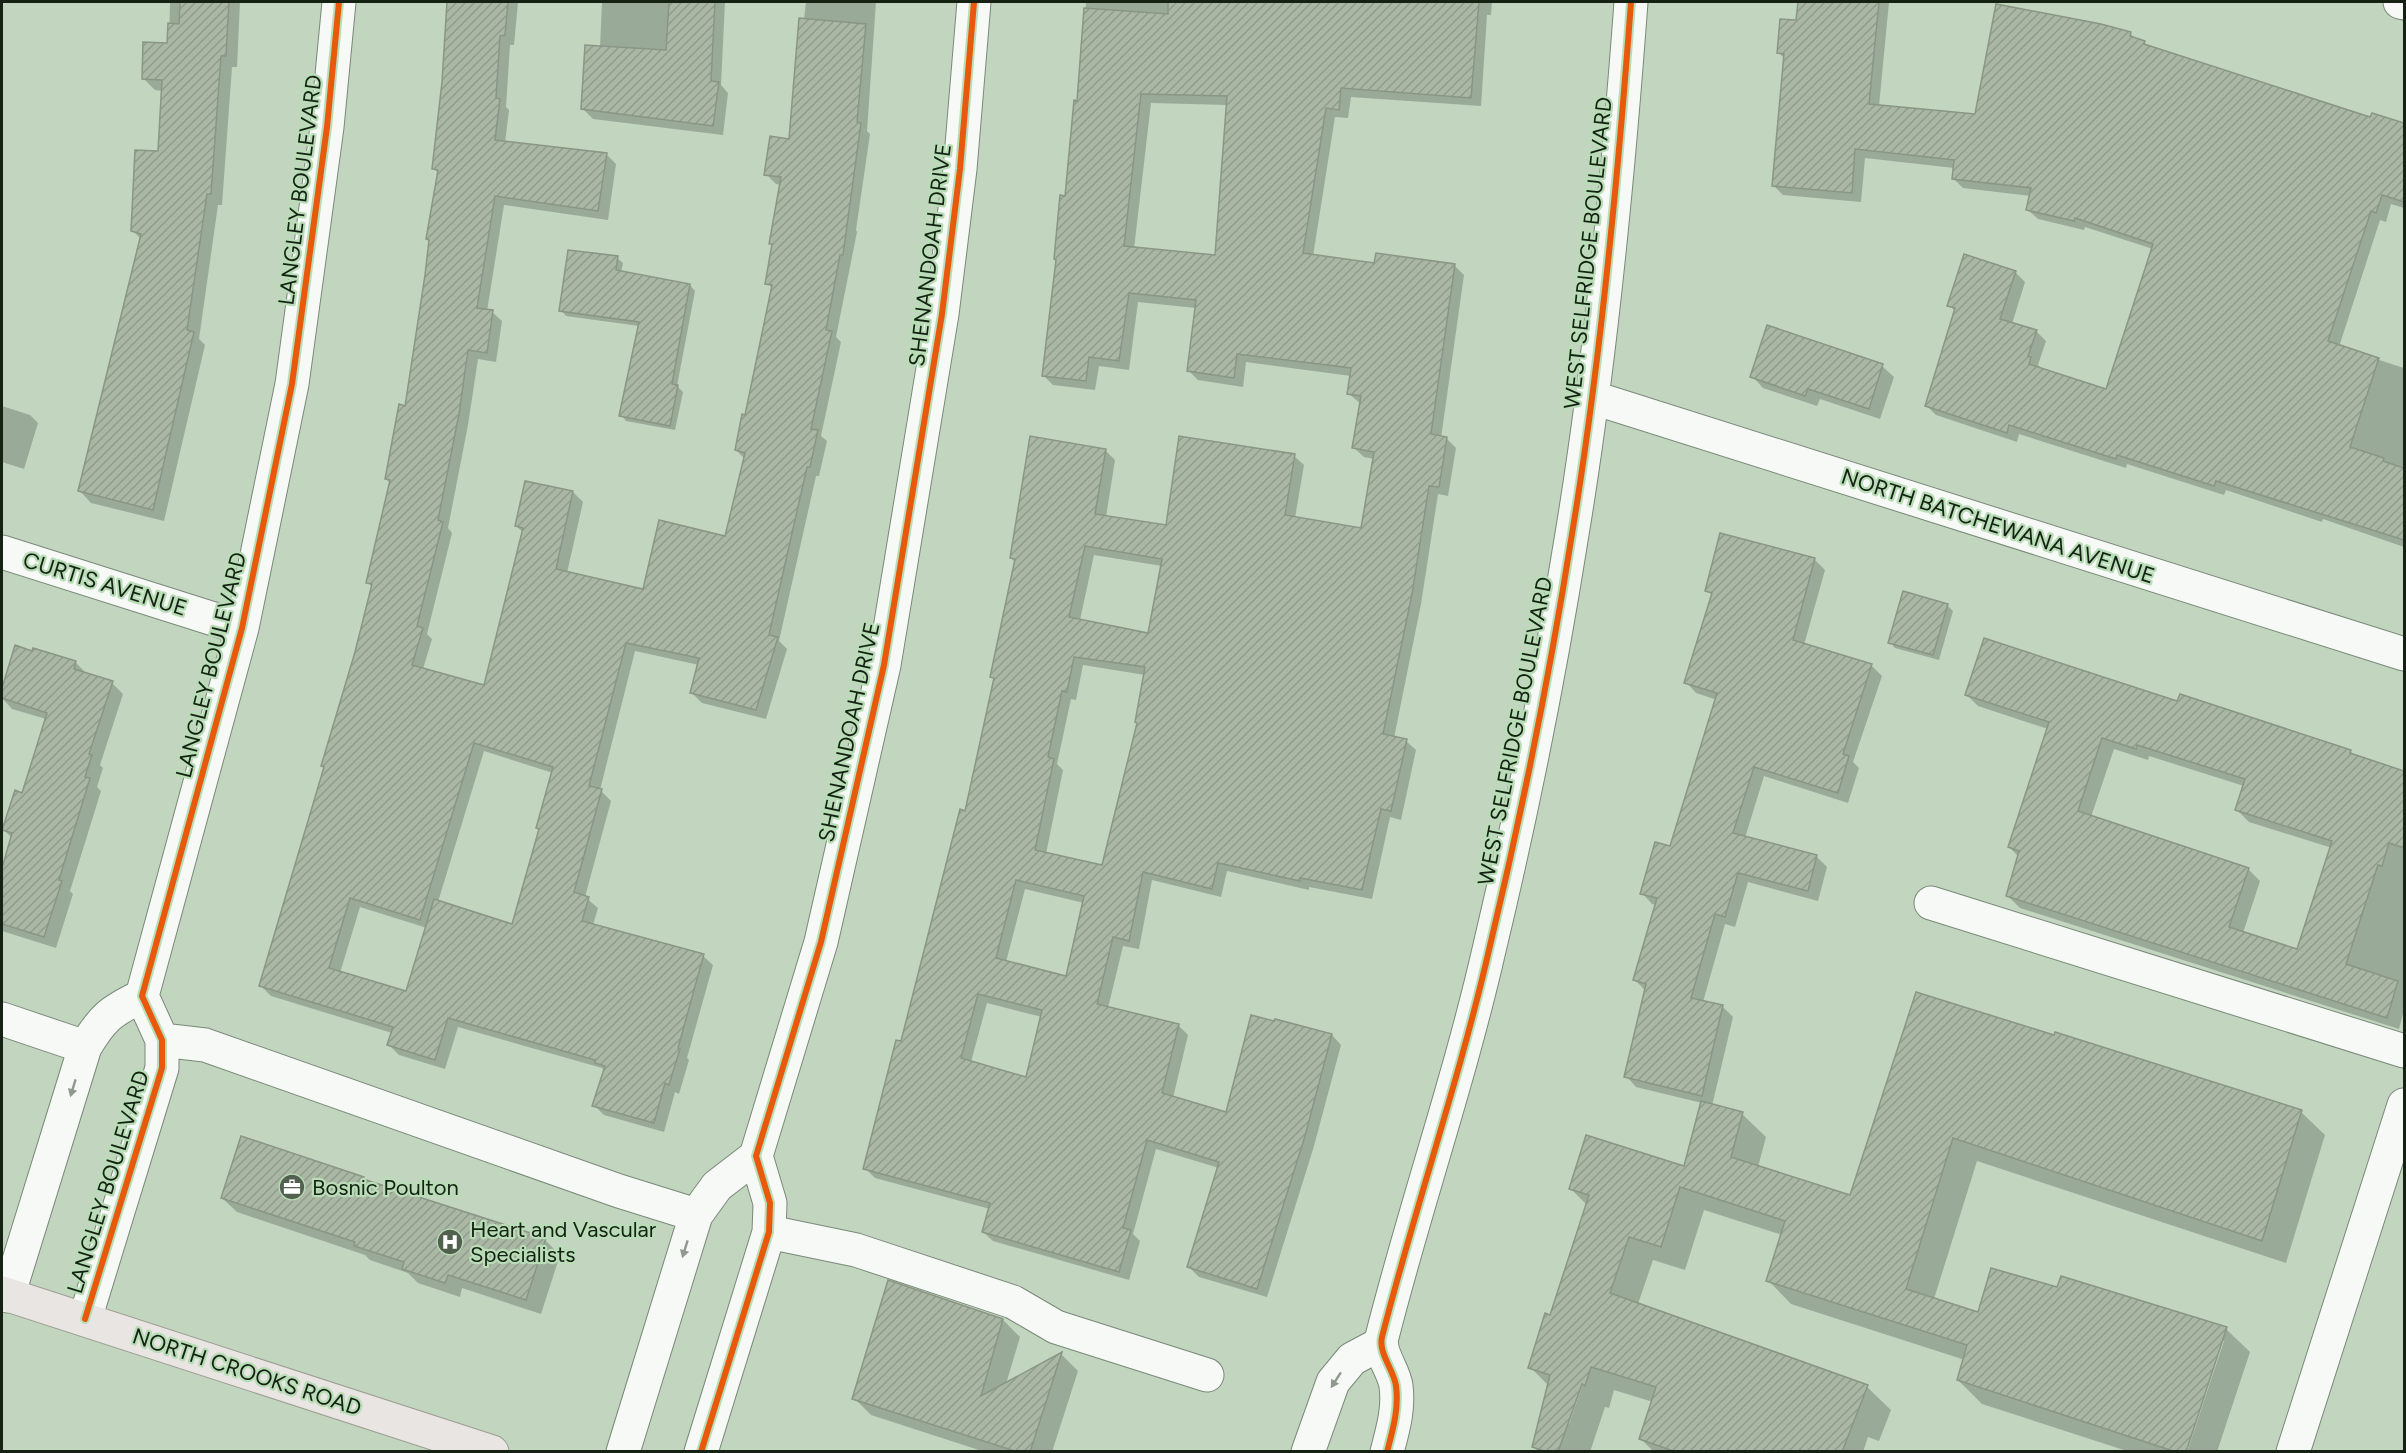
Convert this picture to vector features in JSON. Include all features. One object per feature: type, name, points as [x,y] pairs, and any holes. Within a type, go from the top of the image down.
[{"type":"main road","name":"NORTH CROOKS ROAD","points":[[5,1294],[492,1452]]},
{"type":"street","name":"LANGLEY BOULEVARD","points":[[85,1319],[162,1068],[162,1040],[142,996],[242,628],[292,384],[326,138],[339,2]]},
{"type":"street","name":"SHENANDOAH DRIVE","points":[[756,1156],[821,942],[884,665],[942,314],[960,169],[974,2]]},
{"type":"street","name":"WEST SELFRIDGE BOULEVARD","points":[[1380,1344],[1441,1135],[1489,951],[1532,748],[1572,534],[1591,397],[1622,119],[1631,2]]},
{"type":"street","points":[[2400,2],[2404,3]]},
{"type":"street","name":"NORTH BATCHEWANA AVENUE","points":[[1591,397],[2404,654]]},
{"type":"street","name":"CURTIS AVENUE","points":[[2,552],[242,628]]},
{"type":"street","points":[[1931,903],[2404,1051]]},
{"type":"street","points":[[5,1294],[85,1047],[99,1024],[116,1008],[142,996]]},
{"type":"street","points":[[2,1019],[85,1047]]},
{"type":"street","points":[[162,1040],[205,1045],[619,1191],[696,1215]]},
{"type":"street","points":[[2293,1452],[2404,1105]]},
{"type":"street","points":[[623,1452],[696,1215],[717,1186],[756,1156],[770,1203],[769,1232],[700,1452]]},
{"type":"street","points":[[769,1232],[867,1254],[1013,1302],[1056,1327],[1207,1375]]},
{"type":"street","points":[[1308,1452],[1333,1382],[1352,1359],[1380,1344],[1396,1383],[1397,1415],[1391,1450]]},
{"type":"building","points":[[180,2],[229,2],[226,56],[221,56],[211,194],[207,194],[187,330],[194,332],[153,510],[78,491],[141,234],[131,231],[135,150],[158,151],[162,80],[142,79],[143,42],[167,43],[168,23],[179,24]]},
{"type":"building","points":[[447,2],[508,2],[505,35],[500,36],[496,98],[500,99],[495,140],[607,153],[598,211],[495,196],[477,308],[493,310],[487,353],[468,350],[459,414],[438,520],[443,522],[417,626],[423,628],[412,665],[484,685],[523,528],[515,526],[525,481],[573,491],[556,569],[643,589],[659,520],[725,536],[745,453],[735,450],[742,414],[745,415],[772,285],[765,284],[772,244],[769,244],[781,177],[764,175],[770,136],[789,139],[799,18],[866,24],[857,122],[861,123],[843,255],[840,255],[826,330],[832,331],[811,429],[818,430],[810,467],[807,467],[769,635],[778,637],[756,710],[690,693],[699,658],[626,643],[589,786],[602,789],[574,892],[589,897],[582,921],[704,954],[678,1048],[680,1049],[669,1085],[665,1083],[654,1123],[592,1106],[605,1066],[595,1063],[595,1060],[448,1018],[435,1060],[387,1045],[393,1027],[259,986],[324,767],[321,766],[355,652],[372,584],[366,583],[390,480],[385,479],[399,404],[405,406],[425,275],[429,240],[426,239],[438,170],[432,169],[442,82]],"holes":[[[474,743],[553,767],[536,828],[539,829],[512,924],[434,899],[406,991],[329,968],[350,898],[420,920]]]},
{"type":"building","points":[[669,2],[715,2],[711,81],[719,82],[713,126],[581,109],[585,45],[666,50]]},
{"type":"building","points":[[1168,2],[1479,2],[1471,98],[1341,88],[1339,110],[1326,108],[1303,253],[1374,263],[1376,253],[1455,264],[1431,434],[1447,437],[1439,487],[1429,486],[1412,594],[1383,734],[1407,739],[1391,811],[1381,809],[1362,890],[1300,878],[1300,881],[1218,863],[1212,889],[1143,872],[1129,941],[1113,937],[1097,1004],[1179,1024],[1162,1093],[1226,1112],[1251,1015],[1332,1034],[1305,1136],[1257,1289],[1187,1267],[1219,1162],[1147,1140],[1123,1228],[1131,1230],[1119,1272],[982,1232],[990,1203],[863,1169],[896,1040],[901,1041],[960,809],[965,811],[994,678],[990,677],[1015,559],[1010,558],[1030,436],[1106,449],[1095,514],[1166,525],[1179,436],[1295,454],[1285,515],[1361,528],[1374,452],[1352,448],[1361,396],[1347,394],[1351,368],[1237,354],[1234,378],[1187,371],[1196,300],[1129,293],[1119,361],[1089,357],[1086,381],[1042,376],[1056,260],[1054,259],[1060,195],[1065,196],[1074,100],[1077,101],[1084,8],[1168,14]],"holes":[[[1141,94],[1227,96],[1215,255],[1124,246]],[[1085,546],[1162,559],[1148,633],[1069,617]],[[1074,657],[1145,667],[1135,722],[1137,723],[1102,865],[1035,850],[1054,759],[1048,757],[1062,691],[1067,692]],[[1016,880],[1084,896],[1066,976],[996,958]],[[978,994],[1042,1010],[1026,1077],[961,1058]]]},
{"type":"building","points":[[1798,2],[1879,2],[1869,104],[1975,114],[1996,4],[2131,32],[2130,36],[2145,41],[2144,44],[2370,117],[2372,113],[2404,123],[2404,202],[2382,195],[2376,213],[2371,211],[2328,341],[2379,358],[2350,447],[2384,458],[2383,461],[2404,468],[2404,540],[2216,481],[2214,486],[2117,455],[2116,459],[2009,425],[2007,433],[1925,406],[1955,308],[1947,306],[1964,254],[2016,271],[2000,319],[2037,330],[2028,356],[2031,357],[2029,364],[2106,389],[2153,244],[2075,218],[2074,221],[2026,210],[2031,188],[1952,179],[1954,160],[1855,149],[1852,193],[1772,186],[1784,54],[1777,53],[1780,19],[1796,20]]},
{"type":"building","points":[[568,250],[618,256],[616,270],[690,284],[672,384],[678,385],[670,426],[619,416],[639,322],[559,311]]},
{"type":"building","points":[[1767,325],[1883,364],[1869,409],[1808,389],[1805,396],[1750,377]]},
{"type":"building","points":[[1720,533],[1815,558],[1793,640],[1872,664],[1843,754],[1849,756],[1838,793],[1754,767],[1733,833],[1817,855],[1808,891],[1738,873],[1725,917],[1715,914],[1691,998],[1723,1005],[1702,1096],[1624,1077],[1646,984],[1633,980],[1657,898],[1640,894],[1655,842],[1670,846],[1717,693],[1684,683],[1712,593],[1705,591]]},
{"type":"building","points":[[1903,591],[1948,604],[1933,655],[1888,643]]},
{"type":"building","points":[[1984,638],[2177,701],[2180,694],[2351,750],[2350,753],[2404,771],[2404,848],[2389,843],[2382,866],[2378,865],[2346,964],[2398,981],[2387,1018],[2006,896],[2019,851],[2008,847],[2049,722],[1965,695]],"holes":[[[2102,738],[2136,749],[2137,745],[2245,779],[2235,810],[2332,841],[2297,949],[2229,927],[2249,868],[2078,811]]]},
{"type":"building","points":[[15,645],[76,661],[74,669],[113,681],[89,754],[92,755],[85,777],[90,778],[44,937],[2,924],[2,868],[12,833],[2,830],[15,790],[22,793],[47,713],[2,698],[2,688]]},
{"type":"building","points":[[1916,992],[2054,1035],[2055,1032],[2302,1110],[2262,1241],[1953,1138],[1906,1289],[1978,1312],[1991,1268],[2057,1287],[2061,1276],[2227,1327],[2186,1452],[2176,1452],[1957,1380],[1967,1345],[1766,1281],[1785,1221],[1680,1187],[1661,1247],[1629,1237],[1610,1293],[1868,1385],[1842,1452],[1676,1452],[1639,1439],[1656,1387],[1591,1367],[1585,1386],[1582,1384],[1558,1452],[1547,1452],[1532,1447],[1550,1375],[1528,1368],[1545,1313],[1550,1315],[1589,1195],[1569,1189],[1586,1135],[1684,1166],[1701,1101],[1743,1112],[1731,1157],[1850,1195]]},
{"type":"building","points":[[241,1136],[364,1177],[363,1179],[546,1238],[526,1300],[448,1275],[445,1283],[402,1269],[404,1262],[354,1246],[355,1242],[221,1198]]},
{"type":"building","points":[[888,1280],[1003,1319],[981,1396],[1062,1352],[1030,1452],[1018,1452],[852,1399]]},
{"type":"cycle path","points":[[85,1319],[162,1068],[162,1040],[142,996],[242,628],[292,384],[327,127],[339,2]]},
{"type":"cycle path","points":[[701,1452],[769,1232],[770,1203],[756,1156],[821,942],[884,665],[942,314],[960,169],[974,2]]},
{"type":"cycle path","points":[[1387,1452],[1395,1419],[1397,1394],[1395,1380],[1382,1349],[1382,1337],[1489,950],[1535,743],[1563,586],[1592,402],[1600,335],[1631,2]]},
{"type":"place","name":"Bosnic Poulton","points":[[292,1187]]},
{"type":"place","name":"Heart and Vascular Specialists","points":[[450,1242]]}]
